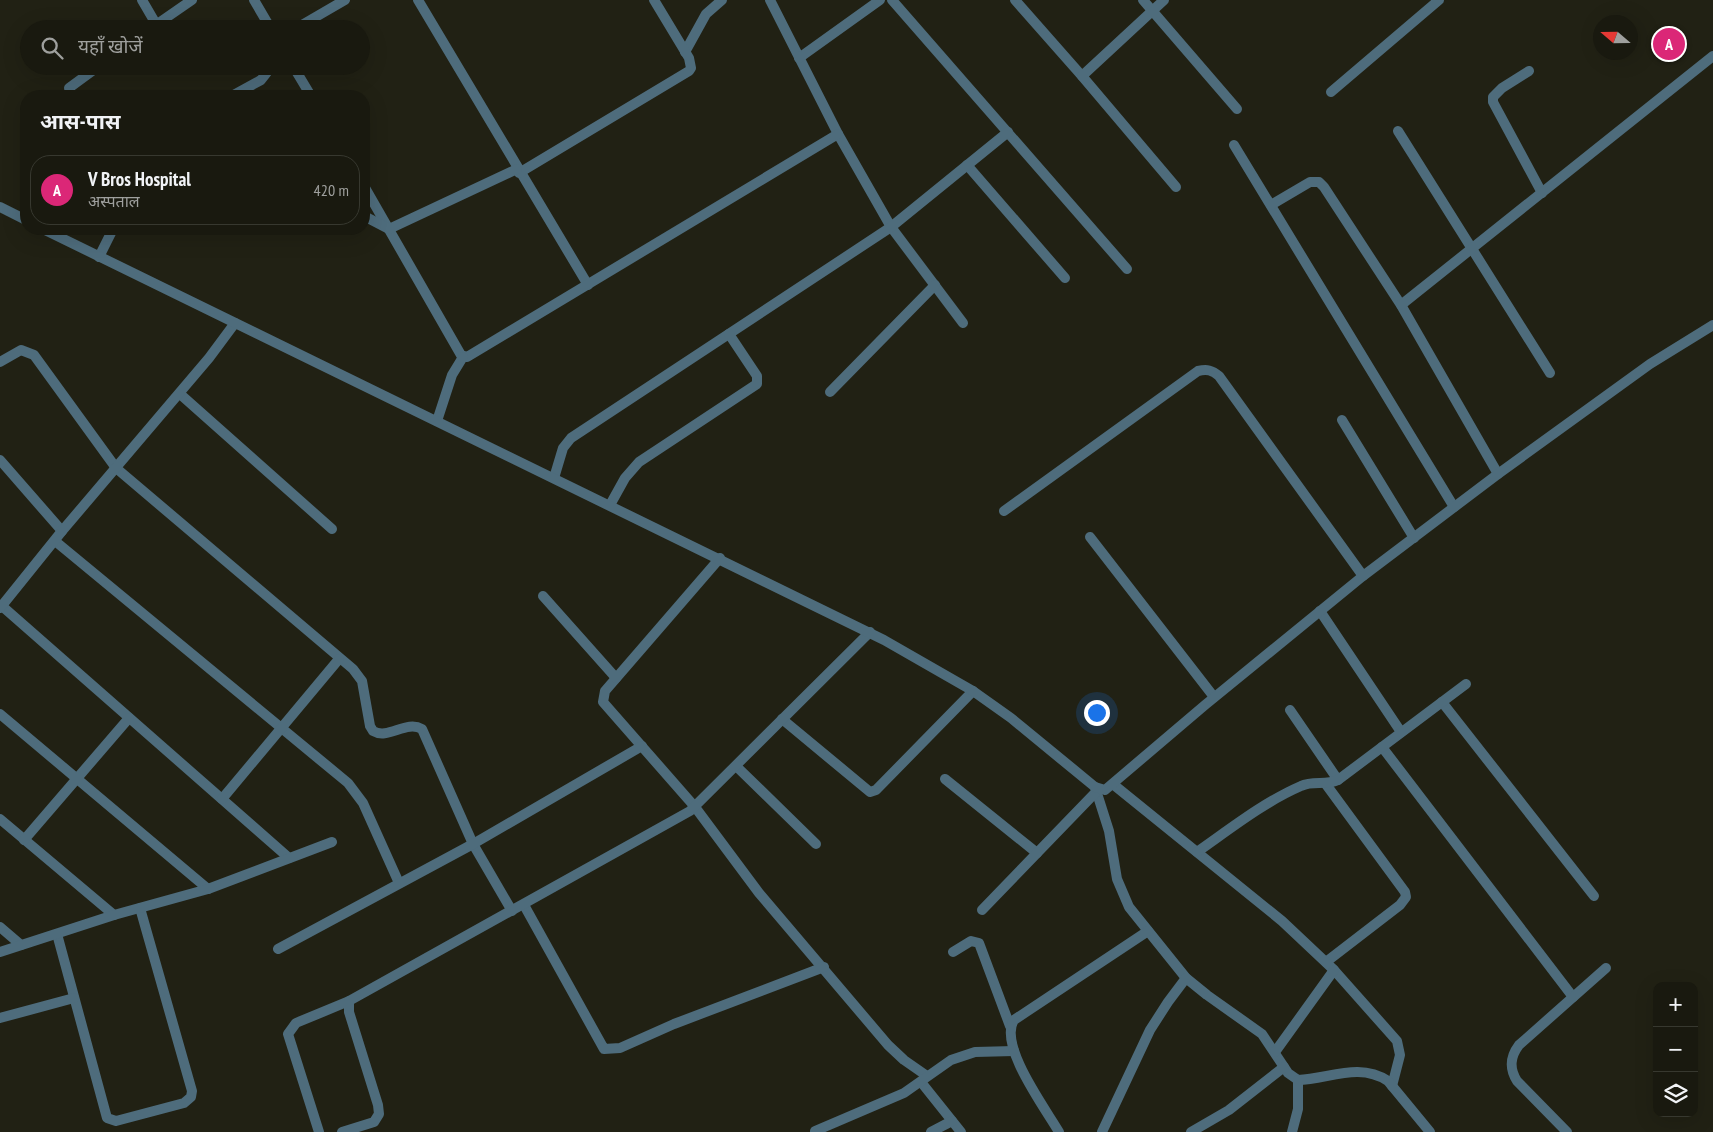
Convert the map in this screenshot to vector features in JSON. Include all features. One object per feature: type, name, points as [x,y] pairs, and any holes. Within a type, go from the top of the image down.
[{"type":"street","points":[[142,0],[150,20]]},
{"type":"street","points":[[162,20],[192,0]]},
{"type":"street","points":[[254,0],[266,20]]},
{"type":"street","points":[[311,20],[345,0]]},
{"type":"street","points":[[418,0],[518,171],[588,285]]},
{"type":"street","points":[[389,229],[518,171],[689,71],[691,62],[654,0]]},
{"type":"street","points":[[686,52],[706,14],[722,0]]},
{"type":"street","points":[[770,0],[838,134],[891,227],[964,323]]},
{"type":"street","points":[[799,58],[880,0]]},
{"type":"street","points":[[892,0],[1127,269]]},
{"type":"street","points":[[1015,0],[1176,186]]},
{"type":"street","points":[[1143,0],[1237,109]]},
{"type":"street","points":[[1082,76],[1164,0]]},
{"type":"street","points":[[1331,92],[1439,0]]},
{"type":"street","points":[[1401,305],[1713,56]]},
{"type":"street","points":[[1529,71],[1502,88],[1493,97],[1493,102],[1542,192]]},
{"type":"street","points":[[69,88],[87,75]]},
{"type":"street","points":[[243,90],[261,80],[265,75]]},
{"type":"street","points":[[298,75],[307,90]]},
{"type":"street","points":[[1398,131],[1550,373]]},
{"type":"street","points":[[554,478],[563,448],[571,438],[891,227],[1008,132]]},
{"type":"street","points":[[437,421],[452,375],[463,357],[473,354],[838,134]]},
{"type":"street","points":[[1234,145],[1454,507]]},
{"type":"street","points":[[967,165],[1065,278]]},
{"type":"street","points":[[1271,205],[1310,182],[1319,182],[1401,305],[1498,474]]},
{"type":"street","points":[[370,196],[463,357]]},
{"type":"street","points":[[0,207],[20,217]]},
{"type":"street","points":[[370,219],[389,229]]},
{"type":"street","points":[[55,235],[870,632],[973,691],[1011,718],[1096,789],[1109,831],[1117,879],[1129,906],[1148,932],[1186,978],[1207,996],[1262,1034],[1284,1067],[1298,1080],[1298,1109],[1292,1132]]},
{"type":"street","points":[[99,257],[110,235]]},
{"type":"street","points":[[830,392],[935,285]]},
{"type":"street","points":[[235,323],[180,394],[62,532],[1,607],[289,858]]},
{"type":"street","points":[[1096,789],[1105,790],[1114,785],[1214,697],[1363,576],[1454,507],[1650,364],[1713,326]]},
{"type":"street","points":[[610,505],[625,478],[639,462],[756,384],[757,376],[729,334]]},
{"type":"street","points":[[0,362],[21,350],[34,355],[116,468],[353,670],[362,681],[370,726],[373,731],[381,734],[417,726],[422,729],[472,844],[512,911]]},
{"type":"street","points":[[1004,511],[1198,371],[1206,369],[1214,371],[1219,376],[1363,576]]},
{"type":"street","points":[[180,394],[332,529]]},
{"type":"street","points":[[1342,420],[1414,538]]},
{"type":"street","points":[[0,460],[62,532]]},
{"type":"street","points":[[1090,537],[1214,697]]},
{"type":"street","points":[[55,541],[356,791],[399,883]]},
{"type":"street","points":[[720,558],[605,691],[603,702],[695,807],[751,882],[888,1044],[924,1079],[961,1132]]},
{"type":"street","points":[[543,596],[616,678]]},
{"type":"street","points":[[1320,611],[1401,732]]},
{"type":"street","points":[[318,1132],[288,1034],[296,1023],[349,1001],[670,824],[695,807],[870,632]]},
{"type":"street","points":[[222,799],[339,659]]},
{"type":"street","points":[[1197,852],[1284,795],[1303,785],[1325,784],[1338,780],[1466,684]]},
{"type":"street","points":[[782,719],[870,792],[876,790],[973,691]]},
{"type":"street","points":[[1442,702],[1594,896]]},
{"type":"street","points":[[1290,710],[1338,780]]},
{"type":"street","points":[[0,714],[208,889]]},
{"type":"street","points":[[24,840],[130,718]]},
{"type":"street","points":[[278,949],[472,844],[642,746]]},
{"type":"street","points":[[1382,747],[1573,997]]},
{"type":"street","points":[[736,766],[816,844]]},
{"type":"street","points":[[945,779],[1037,853]]},
{"type":"street","points":[[1325,784],[1406,897],[1400,905],[1326,962]]},
{"type":"street","points":[[1114,785],[1282,921],[1334,970],[1397,1041],[1400,1055],[1392,1086]]},
{"type":"street","points":[[982,910],[1096,789]]},
{"type":"street","points":[[0,820],[114,915]]},
{"type":"street","points":[[0,952],[114,915],[208,889],[332,842]]},
{"type":"street","points":[[524,905],[604,1049],[620,1048],[674,1024],[824,967]]},
{"type":"street","points":[[57,934],[107,1118],[116,1121],[188,1101],[192,1091],[140,908]]},
{"type":"street","points":[[0,927],[21,945]]},
{"type":"street","points":[[1010,1026],[1014,1020],[1148,932]]},
{"type":"street","points":[[953,952],[971,941],[978,943],[1010,1026],[1014,1051],[1060,1132]]},
{"type":"street","points":[[1567,1132],[1517,1081],[1512,1073],[1512,1054],[1519,1045],[1606,968]]},
{"type":"street","points":[[1275,1052],[1334,970]]},
{"type":"street","points":[[1102,1132],[1150,1030],[1186,978]]},
{"type":"street","points":[[0,1018],[74,998]]},
{"type":"street","points":[[342,1132],[374,1122],[379,1114],[347,1006],[349,1001]]},
{"type":"street","points":[[815,1131],[890,1100],[924,1079],[940,1066],[962,1056],[981,1052],[1014,1051]]},
{"type":"street","points":[[1191,1132],[1229,1110],[1284,1067]]},
{"type":"street","points":[[1298,1080],[1356,1071],[1368,1071],[1381,1076],[1392,1086],[1430,1132]]},
{"type":"street","points":[[931,1132],[952,1120]]},
{"type":"place","name":"V Bros Hospital","points":[[1669,44]]}]
